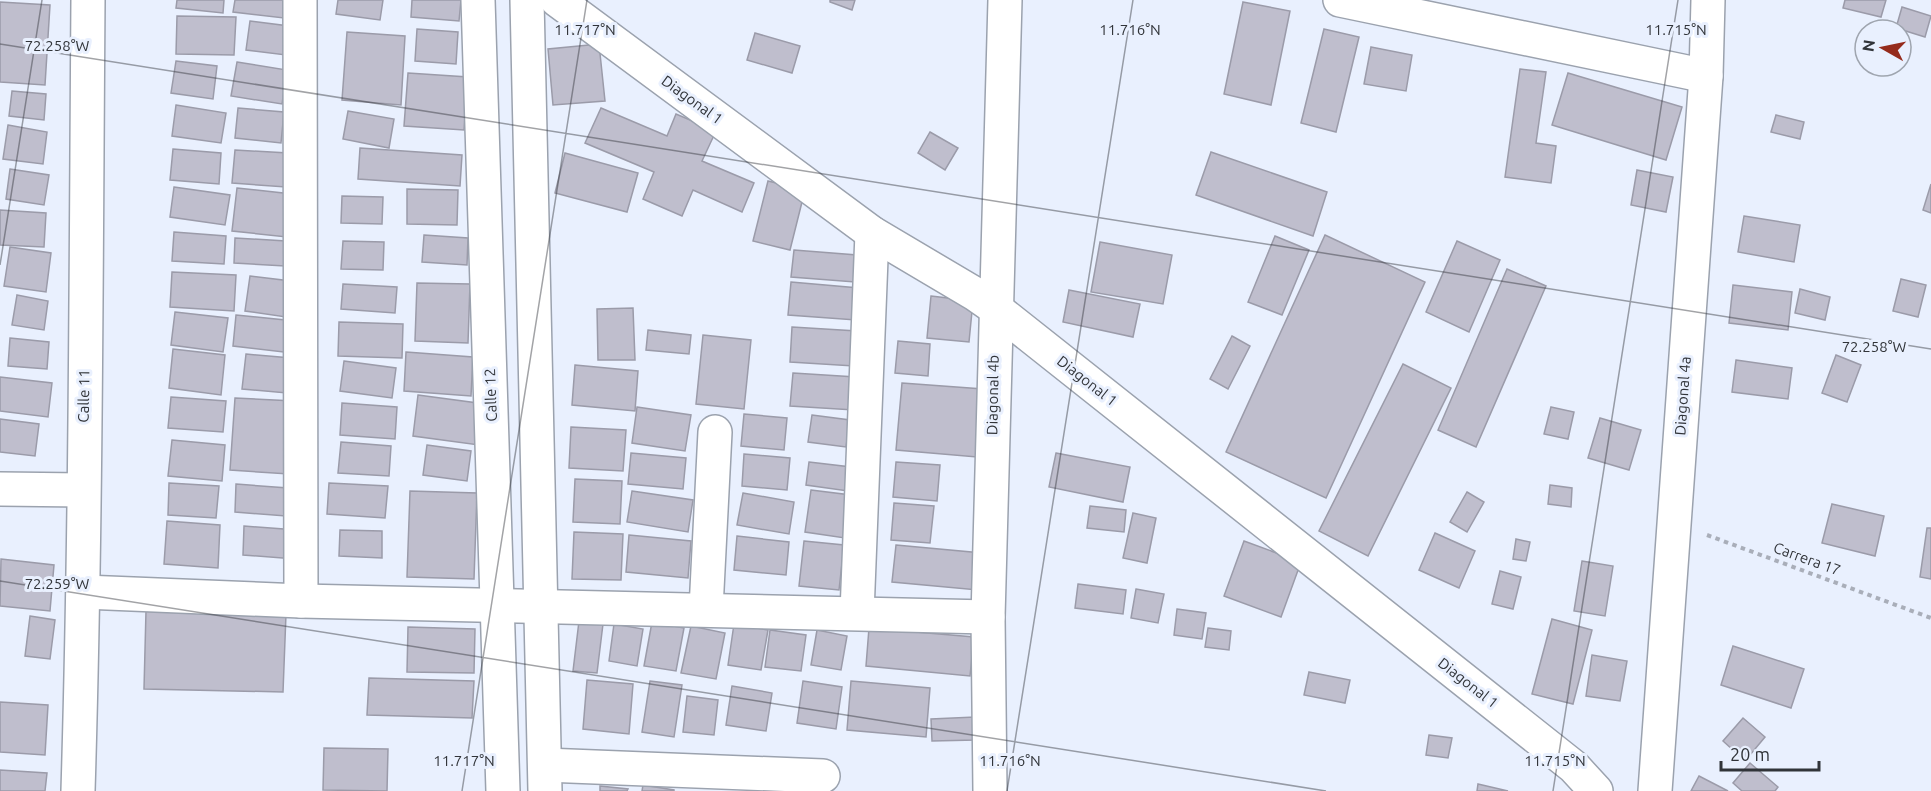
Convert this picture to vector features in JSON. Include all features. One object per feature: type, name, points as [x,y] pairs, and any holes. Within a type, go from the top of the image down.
[{"type":"street","name":"Calle 11","points":[[78,791],[84,592],[88,0]]},
{"type":"street","points":[[300,0],[301,601]]},
{"type":"street","name":"Calle 12","points":[[478,0],[502,791]]},
{"type":"street","points":[[526,0],[545,778],[823,776]]},
{"type":"street","name":"Diagonal 1","points":[[557,0],[872,233],[995,308],[1574,767],[1596,791]]},
{"type":"street","name":"Diagonal 4b","points":[[990,791],[988,617],[1005,0]]},
{"type":"street","points":[[1340,0],[1706,76]]},
{"type":"street","name":"Diagonal 4a","points":[[1654,791],[1706,76],[1708,0]]},
{"type":"street","points":[[857,614],[872,233]]},
{"type":"street","points":[[706,609],[715,432]]},
{"type":"street","points":[[0,489],[83,490]]},
{"type":"street","points":[[84,592],[301,601],[988,617]]},
{"type":"path","name":"Carrera 17","points":[[1674,523],[1931,618]]},
{"type":"building","points":[[177,0],[224,0],[223,13],[176,8]]},
{"type":"building","points":[[235,0],[286,0],[284,18],[233,12]]},
{"type":"building","points":[[338,0],[383,0],[380,20],[336,14]]},
{"type":"building","points":[[412,0],[461,0],[459,21],[411,17]]},
{"type":"building","points":[[830,0],[855,0],[852,10],[830,2]]},
{"type":"building","points":[[1845,0],[1886,0],[1881,17],[1843,8]]},
{"type":"building","points":[[0,2],[50,5],[45,85],[0,82]]},
{"type":"building","points":[[1243,2],[1290,11],[1271,105],[1224,94]]},
{"type":"building","points":[[1902,7],[1931,16],[1925,37],[1913,33],[1913,18],[1899,18]]},
{"type":"building","points":[[177,16],[236,17],[234,55],[176,54]]},
{"type":"building","points":[[250,21],[289,26],[286,55],[246,50]]},
{"type":"building","points":[[417,29],[458,32],[456,64],[415,61]]},
{"type":"building","points":[[1324,29],[1359,37],[1336,132],[1301,123]]},
{"type":"building","points":[[347,32],[405,36],[401,105],[342,100]]},
{"type":"building","points":[[755,33],[800,46],[792,73],[747,60]]},
{"type":"building","points":[[599,44],[605,101],[553,105],[548,49]]},
{"type":"building","points":[[1371,47],[1412,55],[1406,91],[1364,84]]},
{"type":"building","points":[[176,61],[217,66],[213,99],[171,93]]},
{"type":"building","points":[[237,62],[287,70],[282,104],[231,96]]},
{"type":"building","points":[[1520,69],[1546,72],[1536,143],[1556,146],[1551,183],[1505,177]]},
{"type":"building","points":[[408,73],[468,77],[464,130],[404,126]]},
{"type":"building","points":[[1568,73],[1682,107],[1666,160],[1552,125]]},
{"type":"building","points":[[12,91],[46,94],[44,120],[9,116]]},
{"type":"building","points":[[176,105],[226,113],[221,143],[172,136]]},
{"type":"building","points":[[238,108],[284,112],[281,143],[235,138]]},
{"type":"building","points":[[601,108],[667,136],[676,114],[716,131],[702,161],[754,183],[742,212],[693,190],[682,216],[643,199],[654,172],[585,143]]},
{"type":"building","points":[[348,111],[394,119],[389,148],[343,139]]},
{"type":"building","points":[[1776,115],[1804,122],[1800,139],[1771,132]]},
{"type":"building","points":[[8,125],[47,132],[43,164],[3,159]]},
{"type":"building","points":[[930,132],[958,148],[945,170],[918,153]]},
{"type":"building","points":[[360,148],[462,155],[460,186],[358,179]]},
{"type":"building","points":[[173,149],[221,153],[219,184],[170,180]]},
{"type":"building","points":[[235,150],[288,153],[286,187],[232,183]]},
{"type":"building","points":[[1211,152],[1327,192],[1313,236],[1196,195]]},
{"type":"building","points":[[565,153],[638,173],[627,212],[555,193]]},
{"type":"building","points":[[10,169],[49,175],[44,205],[6,199]]},
{"type":"building","points":[[1637,170],[1673,177],[1666,212],[1631,205]]},
{"type":"building","points":[[768,181],[805,190],[790,250],[753,241]]},
{"type":"building","points":[[1931,184],[1931,213],[1923,210]]},
{"type":"building","points":[[174,187],[230,195],[225,225],[170,217]]},
{"type":"building","points":[[237,188],[292,194],[287,237],[232,231]]},
{"type":"building","points":[[407,189],[458,190],[457,225],[407,224]]},
{"type":"building","points":[[342,196],[383,197],[382,224],[341,223]]},
{"type":"building","points":[[0,210],[46,213],[44,247],[0,245]]},
{"type":"building","points":[[1744,216],[1800,225],[1794,262],[1738,252]]},
{"type":"building","points":[[174,232],[226,236],[224,264],[172,261]]},
{"type":"building","points":[[424,235],[468,238],[467,265],[422,262]]},
{"type":"building","points":[[1325,235],[1425,282],[1326,498],[1226,452]]},
{"type":"building","points":[[1275,236],[1309,250],[1282,315],[1248,302]]},
{"type":"building","points":[[235,238],[286,241],[285,266],[234,263]]},
{"type":"building","points":[[343,241],[384,242],[383,270],[341,269]]},
{"type":"building","points":[[1457,241],[1500,260],[1469,332],[1426,312]]},
{"type":"building","points":[[1100,242],[1172,255],[1163,304],[1091,292]]},
{"type":"building","points":[[10,247],[51,253],[46,292],[4,286]]},
{"type":"building","points":[[794,250],[857,255],[855,282],[791,277]]},
{"type":"building","points":[[1507,269],[1546,286],[1476,447],[1438,430]]},
{"type":"building","points":[[172,272],[236,275],[234,311],[170,307]]},
{"type":"building","points":[[250,276],[291,281],[286,317],[245,311]]},
{"type":"building","points":[[1901,279],[1926,285],[1918,317],[1893,311]]},
{"type":"building","points":[[791,282],[859,288],[856,320],[788,315]]},
{"type":"building","points":[[417,283],[470,284],[468,343],[415,341]]},
{"type":"building","points":[[343,284],[397,287],[395,313],[341,309]]},
{"type":"building","points":[[1733,285],[1792,292],[1788,330],[1729,323]]},
{"type":"building","points":[[1800,289],[1830,297],[1825,320],[1795,313]]},
{"type":"building","points":[[1069,290],[1140,304],[1133,337],[1063,322]]},
{"type":"building","points":[[17,295],[48,301],[44,330],[12,325]]},
{"type":"building","points":[[931,296],[973,301],[969,342],[927,338]]},
{"type":"building","points":[[633,308],[635,360],[598,360],[597,309]]},
{"type":"building","points":[[175,312],[228,318],[223,352],[171,345]]},
{"type":"building","points":[[236,315],[295,321],[292,353],[233,346]]},
{"type":"building","points":[[339,322],[403,324],[402,358],[338,356]]},
{"type":"building","points":[[792,327],[857,331],[854,366],[790,362]]},
{"type":"building","points":[[648,330],[691,335],[689,354],[646,350]]},
{"type":"building","points":[[703,335],[751,340],[744,409],[696,404]]},
{"type":"building","points":[[1232,336],[1250,346],[1228,389],[1210,379]]},
{"type":"building","points":[[10,338],[49,342],[47,369],[8,366]]},
{"type":"building","points":[[898,341],[930,344],[928,376],[895,373]]},
{"type":"building","points":[[173,349],[225,355],[221,395],[169,388]]},
{"type":"building","points":[[406,352],[473,357],[471,396],[404,391]]},
{"type":"building","points":[[246,354],[291,358],[287,393],[242,389]]},
{"type":"building","points":[[1836,355],[1861,365],[1847,402],[1822,393]]},
{"type":"building","points":[[1736,360],[1792,368],[1788,399],[1732,392]]},
{"type":"building","points":[[344,361],[396,368],[392,398],[340,391]]},
{"type":"building","points":[[1403,364],[1451,388],[1368,556],[1319,531]]},
{"type":"building","points":[[575,365],[638,371],[635,411],[572,405]]},
{"type":"building","points":[[793,373],[856,377],[854,410],[790,406]]},
{"type":"building","points":[[0,377],[52,383],[48,417],[0,411]]},
{"type":"building","points":[[902,383],[983,389],[977,457],[896,450]]},
{"type":"building","points":[[418,395],[485,404],[479,445],[413,436]]},
{"type":"building","points":[[171,397],[226,401],[223,432],[168,428]]},
{"type":"building","points":[[235,398],[294,401],[289,474],[230,470]]},
{"type":"building","points":[[342,403],[397,407],[395,439],[340,435]]},
{"type":"building","points":[[637,407],[691,415],[685,451],[632,443]]},
{"type":"building","points":[[1551,407],[1574,412],[1568,439],[1544,434]]},
{"type":"building","points":[[744,414],[787,418],[784,450],[741,446]]},
{"type":"building","points":[[812,415],[850,420],[846,447],[808,442]]},
{"type":"building","points":[[1600,418],[1641,430],[1629,470],[1588,458]]},
{"type":"building","points":[[0,419],[39,424],[35,456],[0,452]]},
{"type":"building","points":[[571,427],[626,430],[623,471],[569,468]]},
{"type":"building","points":[[172,440],[225,445],[222,481],[168,476]]},
{"type":"building","points":[[341,442],[391,446],[389,476],[338,473]]},
{"type":"building","points":[[427,445],[471,451],[467,481],[423,475]]},
{"type":"building","points":[[631,453],[686,458],[683,489],[628,484]]},
{"type":"building","points":[[1056,453],[1130,467],[1123,502],[1049,487]]},
{"type":"building","points":[[744,454],[790,458],[787,490],[742,486]]},
{"type":"building","points":[[809,462],[851,467],[848,491],[806,485]]},
{"type":"building","points":[[896,462],[940,465],[937,501],[893,497]]},
{"type":"building","points":[[575,479],[622,481],[620,524],[573,522]]},
{"type":"building","points":[[169,483],[219,486],[216,518],[168,515]]},
{"type":"building","points":[[329,483],[388,486],[385,518],[327,514]]},
{"type":"building","points":[[236,484],[288,488],[286,516],[235,512]]},
{"type":"building","points":[[1550,485],[1572,488],[1571,507],[1548,504]]},
{"type":"building","points":[[811,490],[851,495],[845,538],[805,532]]},
{"type":"building","points":[[410,491],[477,493],[474,579],[407,577]]},
{"type":"building","points":[[632,491],[693,500],[688,532],[627,522]]},
{"type":"building","points":[[1467,492],[1484,502],[1467,532],[1450,522]]},
{"type":"building","points":[[743,493],[794,502],[789,534],[737,525]]},
{"type":"building","points":[[894,503],[934,506],[930,543],[891,540]]},
{"type":"building","points":[[1832,504],[1884,516],[1875,556],[1822,543]]},
{"type":"building","points":[[1090,506],[1126,510],[1124,532],[1087,528]]},
{"type":"building","points":[[1133,513],[1156,518],[1147,563],[1123,558]]},
{"type":"building","points":[[167,521],[220,525],[218,568],[164,564]]},
{"type":"building","points":[[244,526],[297,530],[295,559],[243,555]]},
{"type":"building","points":[[1927,528],[1931,528],[1931,579],[1920,577]]},
{"type":"building","points":[[340,530],[382,531],[382,558],[339,556]]},
{"type":"building","points":[[574,532],[623,534],[621,580],[572,579]]},
{"type":"building","points":[[1435,533],[1475,551],[1459,588],[1419,570]]},
{"type":"building","points":[[629,535],[691,541],[688,578],[626,572]]},
{"type":"building","points":[[737,536],[789,542],[786,575],[734,570]]},
{"type":"building","points":[[1516,539],[1530,542],[1526,561],[1513,559]]},
{"type":"building","points":[[804,541],[844,545],[839,590],[799,586]]},
{"type":"building","points":[[1244,541],[1301,562],[1281,617],[1224,596]]},
{"type":"building","points":[[896,545],[982,553],[978,590],[892,582]]},
{"type":"building","points":[[1,559],[54,565],[50,611],[0,606]]},
{"type":"building","points":[[1582,561],[1613,566],[1605,616],[1574,611]]},
{"type":"building","points":[[1500,571],[1521,577],[1513,609],[1492,604]]},
{"type":"building","points":[[1078,584],[1126,590],[1123,614],[1075,608]]},
{"type":"building","points":[[1136,589],[1164,594],[1158,623],[1131,618]]},
{"type":"building","points":[[1177,609],[1206,613],[1202,639],[1174,635]]},
{"type":"building","points":[[146,611],[286,614],[283,692],[144,689]]},
{"type":"building","points":[[30,616],[55,620],[50,659],[25,656]]},
{"type":"building","points":[[1552,619],[1592,630],[1573,704],[1532,694]]},
{"type":"building","points":[[579,621],[603,624],[597,673],[573,671]]},
{"type":"building","points":[[652,622],[684,628],[676,671],[644,666]]},
{"type":"building","points":[[614,624],[643,629],[637,666],[609,661]]},
{"type":"building","points":[[734,624],[768,630],[761,670],[728,665]]},
{"type":"building","points":[[691,626],[725,633],[716,679],[681,673]]},
{"type":"building","points":[[408,627],[475,629],[474,673],[407,672]]},
{"type":"building","points":[[869,628],[974,637],[970,676],[866,666]]},
{"type":"building","points":[[1208,628],[1231,631],[1229,650],[1205,647]]},
{"type":"building","points":[[770,630],[806,635],[801,671],[765,667]]},
{"type":"building","points":[[817,630],[847,636],[841,670],[811,665]]},
{"type":"building","points":[[1733,646],[1804,669],[1791,708],[1721,685]]},
{"type":"building","points":[[1592,655],[1627,661],[1620,701],[1586,696]]},
{"type":"building","points":[[1309,672],[1350,680],[1345,703],[1304,695]]},
{"type":"building","points":[[369,678],[474,681],[472,718],[367,715]]},
{"type":"building","points":[[587,680],[633,684],[629,734],[583,729]]},
{"type":"building","points":[[650,681],[682,685],[674,737],[642,732]]},
{"type":"building","points":[[803,681],[842,687],[836,729],[797,723]]},
{"type":"building","points":[[851,681],[930,688],[926,737],[847,730]]},
{"type":"building","points":[[732,686],[772,693],[766,731],[726,725]]},
{"type":"building","points":[[687,696],[718,700],[714,735],[683,732]]},
{"type":"building","points":[[0,702],[48,705],[45,755],[0,752]]},
{"type":"building","points":[[975,717],[976,740],[932,741],[931,719]]},
{"type":"building","points":[[1743,718],[1765,737],[1745,761],[1723,741]]},
{"type":"building","points":[[1429,735],[1452,738],[1448,758],[1426,755]]},
{"type":"building","points":[[324,748],[388,749],[387,791],[323,790]]},
{"type":"building","points":[[1750,763],[1778,787],[1775,791],[1742,791],[1733,783]]},
{"type":"building","points":[[0,770],[47,773],[45,791],[0,791]]},
{"type":"building","points":[[1699,776],[1728,791],[1691,791]]},
{"type":"building","points":[[1478,784],[1508,791],[1477,791]]},
{"type":"building","points":[[643,785],[674,790],[674,791],[642,791]]},
{"type":"building","points":[[600,786],[628,789],[627,791],[600,791]]}]
